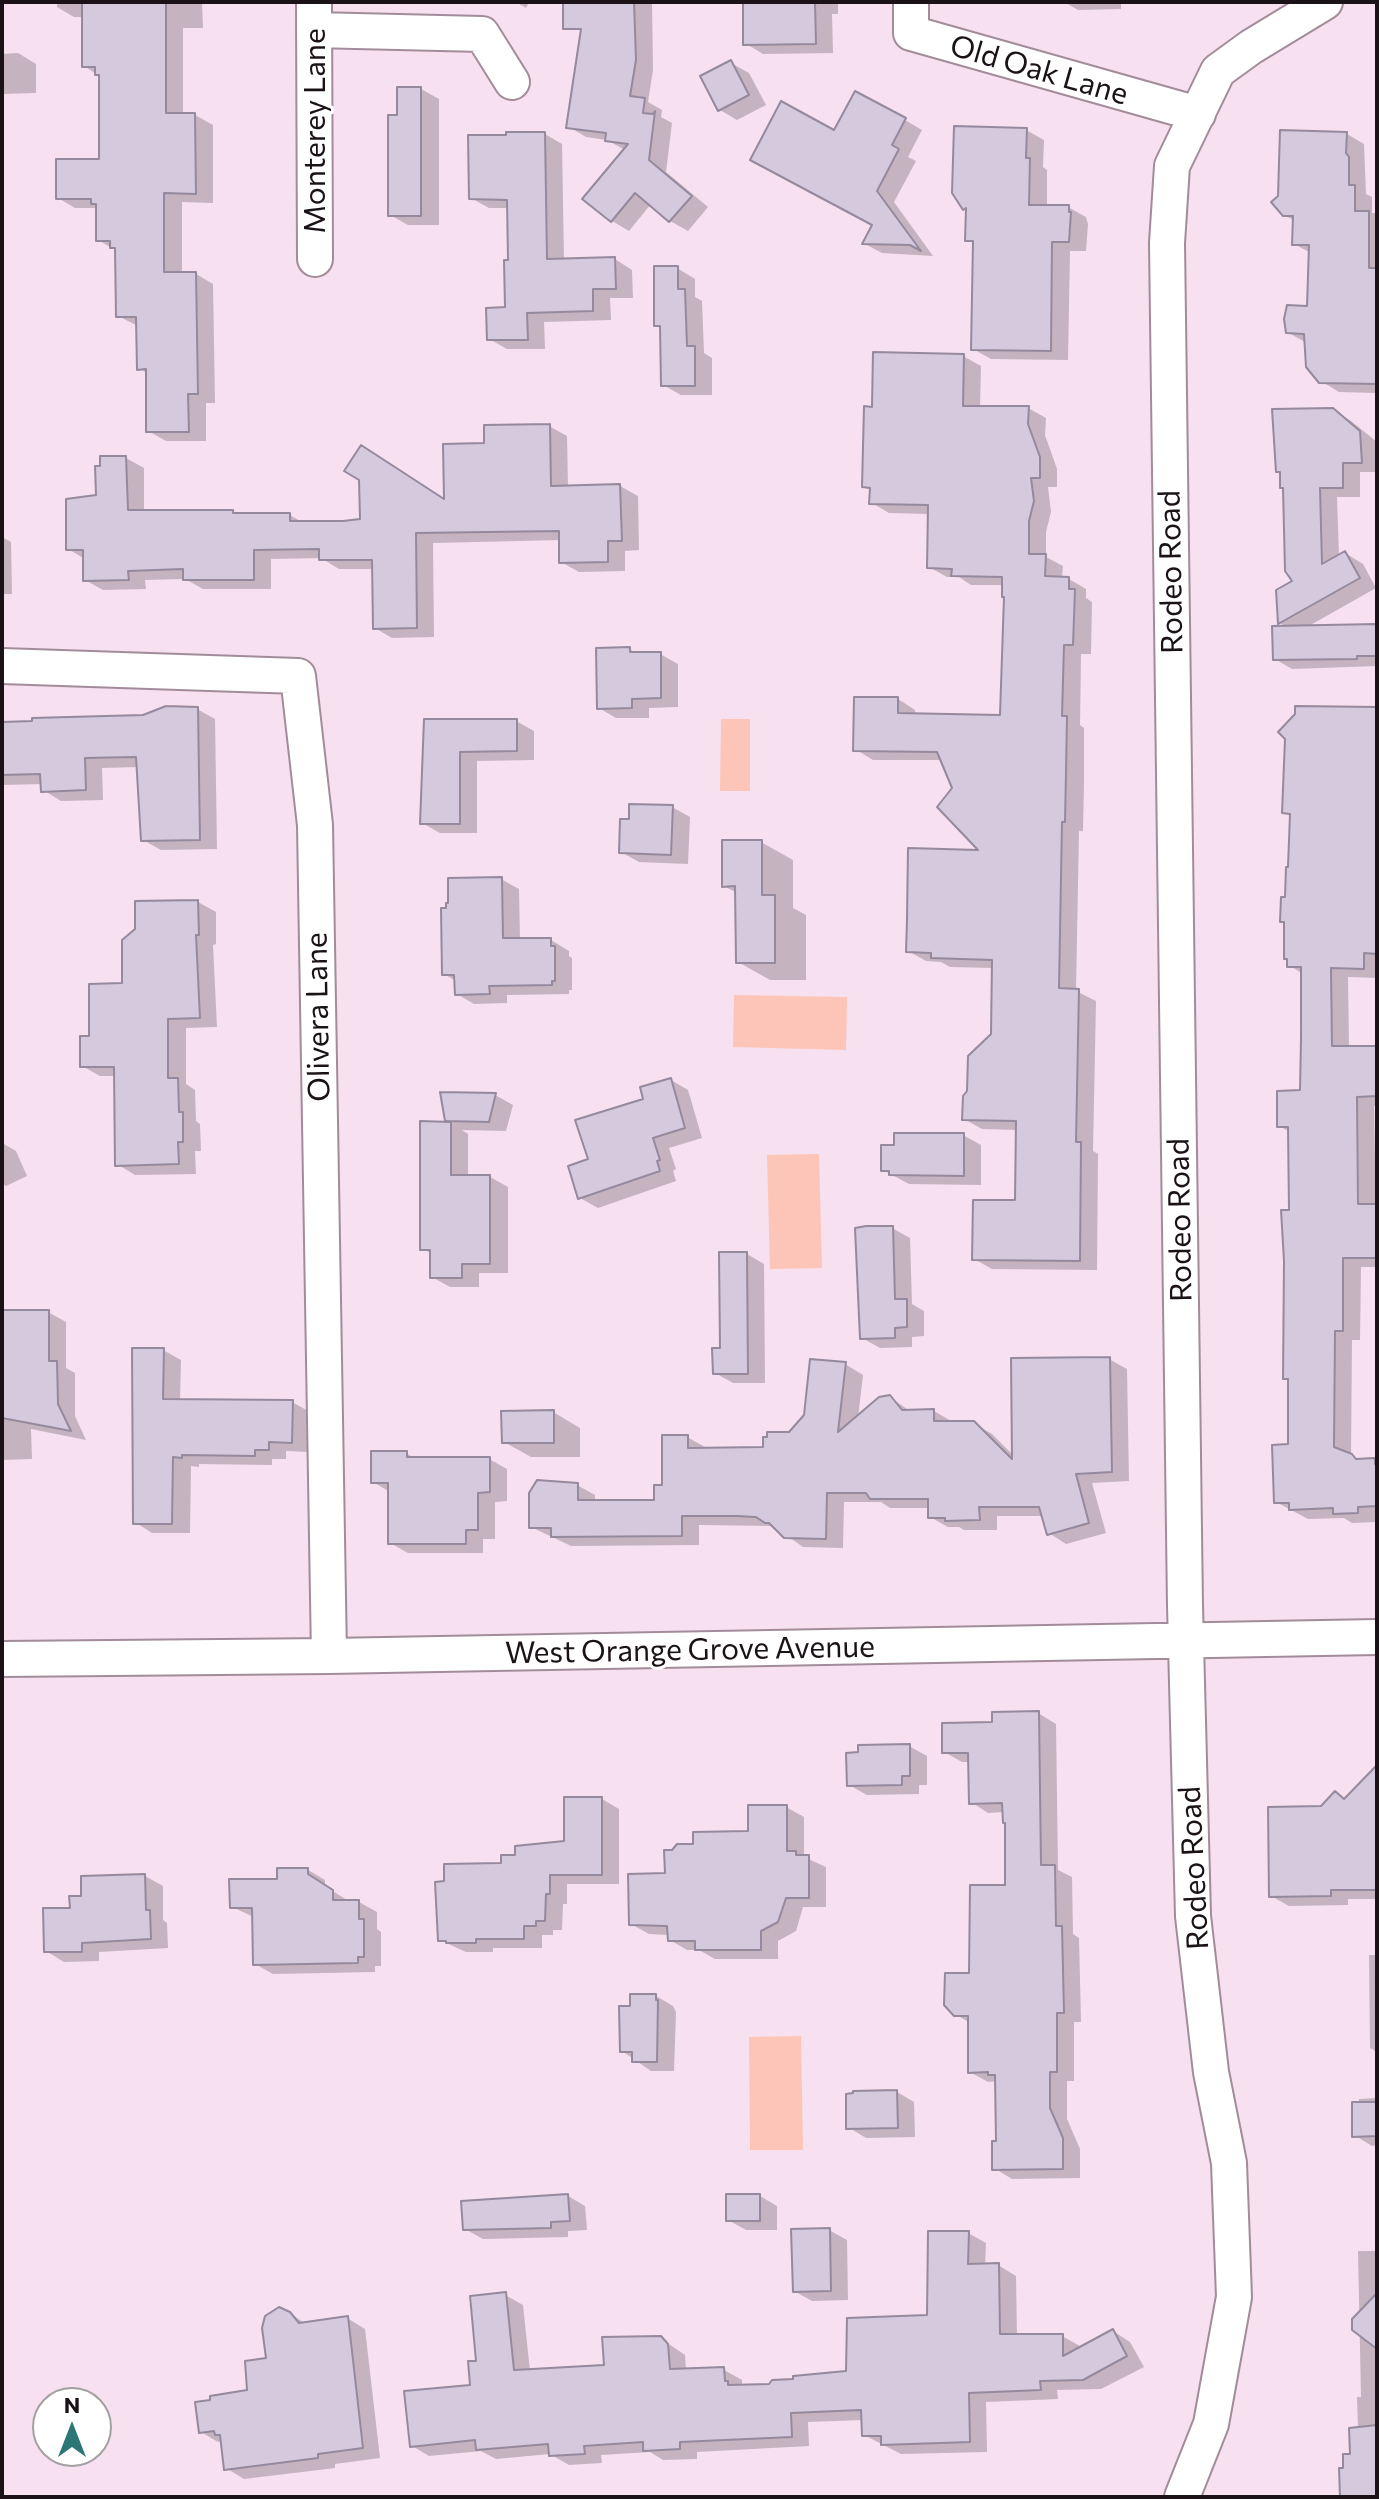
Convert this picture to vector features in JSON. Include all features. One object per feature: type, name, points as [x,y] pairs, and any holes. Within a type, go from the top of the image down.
[{"type":"street","name":"Old Oak Lane","points":[[911,2],[911,33],[1198,114]]},
{"type":"street","name":"Rodeo Road","points":[[1182,2497],[1211,2424],[1234,2297],[1229,2163],[1211,2072],[1193,1916],[1167,243],[1172,166],[1218,71],[1325,2]]},
{"type":"street","points":[[314,16],[482,34],[512,82]]},
{"type":"street","name":"Monterey Lane","points":[[314,16],[315,259]]},
{"type":"street","name":"Olivera Lane","points":[[2,666],[298,676],[315,825],[329,1656]]},
{"type":"street","name":"West Orange Grove Avenue","points":[[2,1659],[1377,1637]]},
{"type":"shaded area","points":[[721,719],[750,719],[750,791],[720,791]]},
{"type":"shaded area","points":[[734,995],[847,997],[846,1050],[733,1047]]},
{"type":"shaded area","points":[[819,1154],[822,1268],[770,1269],[767,1155]]},
{"type":"shaded area","points":[[801,2036],[803,2150],[750,2150],[749,2037]]},
{"type":"building","points":[[82,2],[166,2],[166,113],[195,113],[196,194],[164,193],[164,272],[196,272],[198,394],[188,394],[189,432],[146,432],[146,369],[137,370],[136,317],[116,317],[115,248],[110,248],[110,241],[96,241],[96,204],[91,204],[91,199],[56,199],[56,159],[99,159],[99,75],[95,75],[95,67],[82,67]]},
{"type":"building","points":[[563,2],[634,2],[636,60],[630,96],[645,98],[643,113],[653,114],[655,111],[649,160],[692,196],[669,222],[635,193],[611,222],[582,199],[628,144],[605,141],[606,133],[566,128],[581,29],[563,29]]},
{"type":"building","points":[[743,2],[815,2],[816,44],[743,45]]},
{"type":"building","points":[[731,60],[749,95],[718,111],[700,76]]},
{"type":"building","points":[[397,87],[421,87],[421,216],[388,216],[388,115],[397,115]]},
{"type":"building","points":[[855,91],[906,118],[892,145],[899,149],[877,191],[921,251],[910,245],[862,244],[872,225],[750,160],[781,101],[834,130]]},
{"type":"building","points":[[954,126],[1027,128],[1029,205],[1069,205],[1069,242],[1052,242],[1051,351],[971,350],[973,241],[965,241],[966,208],[963,210],[952,193]]},
{"type":"building","points":[[1280,130],[1347,132],[1349,185],[1355,185],[1355,211],[1369,211],[1369,268],[1377,268],[1377,384],[1319,383],[1306,367],[1304,334],[1286,333],[1284,319],[1287,305],[1307,306],[1309,245],[1292,245],[1293,216],[1283,216],[1271,202],[1278,196]]},
{"type":"building","points":[[506,132],[545,132],[547,259],[615,257],[616,289],[593,289],[593,311],[527,313],[528,340],[487,340],[486,308],[505,307],[507,200],[469,199],[468,135],[506,135]]},
{"type":"building","points":[[654,266],[678,266],[678,289],[685,289],[687,346],[695,346],[695,386],[661,386],[660,326],[654,326]]},
{"type":"building","points":[[873,352],[964,354],[963,406],[1029,406],[1028,424],[1040,457],[1040,478],[1031,478],[1034,501],[1029,521],[1029,554],[1046,554],[1045,576],[1069,577],[1069,589],[1075,589],[1073,645],[1064,645],[1062,716],[1067,716],[1059,988],[1079,989],[1076,1142],[1081,1142],[1080,1261],[972,1260],[973,1200],[1015,1200],[1016,1121],[962,1120],[968,1056],[991,1034],[992,960],[931,958],[931,953],[906,952],[908,848],[978,850],[937,807],[952,788],[937,752],[853,751],[854,697],[898,697],[898,713],[1000,715],[1002,577],[951,576],[952,569],[927,568],[928,505],[869,504],[870,488],[862,487],[864,406],[872,407]]},
{"type":"building","points":[[1333,408],[1360,431],[1362,463],[1343,463],[1343,488],[1320,488],[1322,564],[1345,551],[1360,578],[1278,624],[1276,590],[1292,581],[1285,571],[1283,488],[1280,488],[1280,472],[1276,472],[1272,409]]},
{"type":"building","points":[[550,424],[551,486],[620,484],[622,541],[608,541],[608,562],[559,563],[559,531],[416,533],[417,628],[373,629],[372,560],[319,560],[319,549],[254,550],[254,580],[183,580],[183,569],[128,571],[129,580],[83,581],[83,550],[66,550],[66,499],[96,495],[95,466],[100,466],[100,456],[126,456],[128,510],[233,510],[233,513],[290,513],[290,521],[343,521],[360,519],[359,480],[344,471],[361,445],[444,499],[443,444],[484,443],[484,425]]},
{"type":"building","points":[[1377,624],[1377,656],[1273,660],[1272,626]]},
{"type":"building","points":[[630,647],[630,652],[661,652],[661,698],[632,699],[632,708],[597,709],[596,648]]},
{"type":"building","points":[[166,706],[198,707],[200,840],[141,841],[136,757],[85,758],[86,790],[41,792],[40,774],[2,775],[2,722],[32,721],[32,718],[143,715]]},
{"type":"building","points":[[1295,706],[1377,707],[1377,954],[1364,953],[1364,969],[1331,968],[1332,1046],[1377,1046],[1377,1096],[1357,1097],[1358,1204],[1377,1204],[1377,1258],[1343,1258],[1343,1331],[1335,1331],[1334,1447],[1352,1454],[1356,1459],[1375,1458],[1377,1463],[1377,1506],[1358,1507],[1358,1513],[1333,1514],[1333,1508],[1289,1510],[1289,1503],[1274,1503],[1272,1445],[1288,1444],[1288,1379],[1283,1379],[1281,1210],[1289,1210],[1288,1127],[1277,1127],[1277,1091],[1300,1090],[1301,1039],[1301,967],[1287,967],[1287,959],[1284,959],[1284,922],[1280,922],[1281,897],[1285,897],[1288,867],[1290,814],[1282,813],[1285,739],[1278,732],[1295,714]]},
{"type":"building","points":[[424,719],[517,719],[517,751],[460,752],[460,824],[420,824]]},
{"type":"building","points":[[629,804],[673,805],[671,855],[619,853],[620,819],[629,819]]},
{"type":"building","points":[[722,840],[762,840],[762,895],[775,895],[775,963],[736,963],[735,886],[722,887]]},
{"type":"building","points":[[502,877],[503,938],[551,938],[551,946],[555,946],[555,981],[552,985],[489,986],[490,994],[455,995],[454,975],[442,975],[441,908],[446,908],[448,903],[448,878]]},
{"type":"building","points":[[198,900],[199,935],[196,935],[200,1018],[168,1019],[168,1078],[178,1078],[179,1112],[183,1112],[183,1142],[178,1142],[179,1164],[115,1166],[114,1067],[80,1067],[80,1036],[89,1036],[89,984],[122,983],[122,940],[135,929],[135,901]]},
{"type":"building","points":[[671,1078],[685,1128],[653,1138],[660,1171],[578,1199],[568,1166],[588,1159],[575,1120],[643,1099],[640,1087]]},
{"type":"building","points":[[440,1092],[496,1093],[489,1122],[445,1121]]},
{"type":"building","points":[[420,1121],[451,1122],[451,1175],[490,1175],[490,1264],[462,1264],[462,1278],[430,1278],[430,1250],[420,1250]]},
{"type":"building","points":[[894,1133],[964,1133],[964,1176],[889,1175],[889,1171],[881,1171],[881,1145],[894,1145]]},
{"type":"building","points":[[893,1226],[895,1299],[907,1299],[907,1327],[895,1328],[895,1338],[860,1339],[855,1228]]},
{"type":"building","points":[[719,1252],[747,1252],[748,1374],[713,1374],[712,1348],[720,1348]]},
{"type":"building","points":[[2,1310],[49,1310],[49,1361],[57,1361],[58,1404],[71,1431],[2,1418]]},
{"type":"building","points":[[132,1348],[164,1348],[163,1399],[293,1400],[292,1443],[269,1442],[269,1450],[255,1450],[255,1456],[173,1457],[172,1524],[133,1524]]},
{"type":"building","points":[[1110,1357],[1112,1472],[1076,1474],[1089,1523],[1047,1535],[1039,1507],[979,1507],[980,1520],[945,1521],[945,1518],[928,1518],[928,1499],[870,1499],[866,1493],[827,1493],[826,1539],[784,1538],[769,1523],[756,1517],[736,1516],[682,1516],[682,1536],[551,1537],[551,1528],[529,1528],[529,1493],[537,1480],[578,1483],[578,1500],[654,1500],[654,1485],[662,1485],[662,1435],[688,1435],[688,1448],[763,1447],[763,1437],[767,1437],[767,1432],[789,1432],[804,1415],[810,1359],[846,1362],[838,1432],[879,1397],[890,1395],[902,1410],[934,1409],[934,1421],[974,1421],[1012,1459],[1011,1358]]},
{"type":"building","points":[[554,1410],[554,1443],[502,1443],[501,1411]]},
{"type":"building","points":[[371,1451],[407,1451],[407,1457],[490,1457],[490,1492],[478,1493],[478,1530],[466,1530],[466,1544],[388,1544],[388,1483],[371,1483]]},
{"type":"building","points":[[1039,1711],[1041,1865],[1055,1865],[1056,1926],[1062,1926],[1064,2013],[1057,2013],[1057,2072],[1050,2072],[1050,2108],[1063,2138],[1063,2169],[992,2170],[992,2141],[996,2141],[995,2075],[988,2075],[988,2072],[968,2073],[968,2016],[954,2016],[944,2005],[945,1973],[969,1973],[970,1885],[1005,1885],[1005,1823],[1002,1803],[969,1804],[968,1753],[942,1753],[942,1723],[992,1722],[992,1712]]},
{"type":"building","points":[[910,1744],[910,1776],[902,1776],[902,1785],[847,1786],[846,1753],[858,1752],[858,1745]]},
{"type":"building","points":[[1377,1765],[1377,1890],[1331,1890],[1331,1896],[1269,1897],[1268,1807],[1321,1806],[1335,1791],[1344,1799]]},
{"type":"building","points":[[564,1797],[602,1797],[602,1875],[550,1875],[545,1921],[536,1921],[536,1926],[524,1926],[524,1939],[476,1939],[476,1943],[438,1941],[435,1882],[444,1881],[444,1864],[501,1863],[501,1855],[515,1855],[515,1846],[564,1841]]},
{"type":"building","points":[[748,1805],[787,1805],[787,1851],[809,1855],[809,1898],[786,1898],[778,1922],[761,1931],[761,1950],[695,1950],[695,1941],[668,1941],[667,1926],[629,1925],[628,1874],[665,1873],[664,1850],[672,1850],[677,1844],[693,1844],[693,1832],[748,1831]]},
{"type":"building","points":[[277,1868],[308,1868],[308,1874],[333,1890],[333,1900],[359,1900],[359,1919],[364,1919],[364,1957],[358,1957],[358,1963],[253,1965],[252,1908],[230,1908],[229,1879],[277,1879]]},
{"type":"building","points":[[145,1874],[151,1939],[82,1943],[82,1952],[44,1952],[43,1908],[70,1908],[69,1896],[81,1896],[81,1876]]},
{"type":"building","points":[[630,1994],[656,1994],[657,2062],[632,2062],[632,2052],[620,2052],[619,2006],[630,2006]]},
{"type":"building","points":[[897,2090],[898,2128],[846,2129],[846,2094],[853,2091]]},
{"type":"building","points":[[1352,2102],[1377,2102],[1377,2136],[1352,2137]]},
{"type":"building","points":[[568,2194],[570,2221],[551,2222],[551,2228],[463,2230],[461,2201]]},
{"type":"building","points":[[726,2194],[760,2194],[760,2221],[726,2221]]},
{"type":"building","points":[[830,2228],[831,2291],[793,2292],[791,2229]]},
{"type":"building","points":[[928,2231],[969,2231],[968,2264],[999,2263],[1000,2334],[1063,2334],[1063,2356],[1113,2329],[1127,2356],[1083,2380],[1040,2381],[1041,2390],[969,2393],[970,2442],[881,2445],[881,2436],[862,2436],[861,2410],[791,2413],[792,2437],[680,2442],[680,2449],[643,2451],[643,2442],[584,2446],[585,2454],[549,2456],[548,2444],[476,2450],[475,2440],[410,2447],[404,2391],[470,2385],[468,2361],[476,2361],[470,2296],[506,2292],[514,2370],[604,2365],[602,2337],[661,2336],[668,2344],[670,2369],[724,2367],[728,2385],[769,2384],[772,2380],[793,2379],[793,2376],[846,2371],[847,2318],[927,2315]]},
{"type":"building","points":[[1377,2293],[1377,2349],[1352,2330],[1352,2319]]},
{"type":"building","points":[[279,2307],[290,2312],[299,2323],[348,2316],[363,2448],[318,2454],[318,2458],[224,2470],[220,2435],[215,2435],[214,2431],[199,2433],[195,2402],[210,2400],[210,2396],[247,2390],[245,2361],[266,2358],[262,2328],[265,2316]]},
{"type":"building","points":[[1377,2425],[1377,2497],[1340,2497],[1339,2468],[1343,2468],[1343,2454],[1350,2454],[1349,2428]]}]
